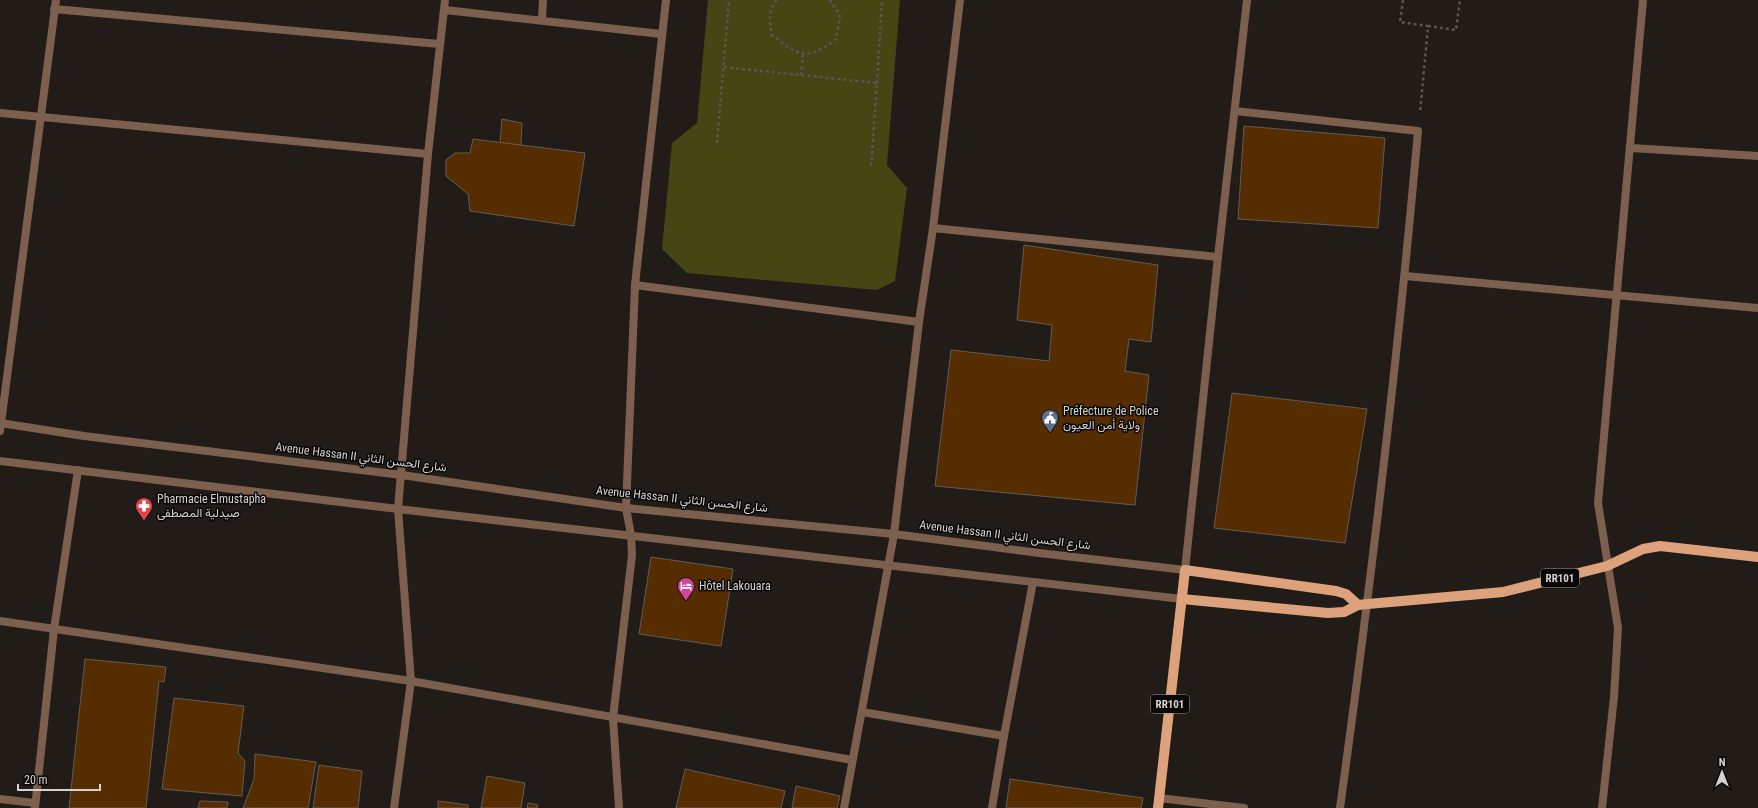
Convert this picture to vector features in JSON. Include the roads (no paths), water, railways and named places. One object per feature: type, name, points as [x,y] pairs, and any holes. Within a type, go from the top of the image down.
[{"type":"main road","name":"RR101","points":[[1182,599],[1328,613],[1344,612],[1363,604],[1503,592],[1608,566],[1642,549],[1660,546],[1758,557]]},
{"type":"main road","name":"RR101","points":[[1158,803],[1185,570]]},
{"type":"main road","name":"Avenue Hassan II شارع الحسن الثاني","points":[[1185,570],[1336,591],[1346,594],[1363,604]]},
{"type":"street","points":[[0,426],[56,0]]},
{"type":"street","points":[[394,808],[411,681],[398,509],[428,154],[445,0]]},
{"type":"street","points":[[542,20],[543,0]]},
{"type":"street","points":[[619,808],[613,718],[632,555],[631,535],[626,508],[635,285],[661,34],[666,0]]},
{"type":"street","points":[[844,808],[894,534],[960,0]]},
{"type":"street","points":[[1185,570],[1247,0]]},
{"type":"street","points":[[1602,808],[1614,697],[1618,628],[1598,503],[1632,148],[1644,0]]},
{"type":"street","points":[[54,9],[439,44]]},
{"type":"street","points":[[445,10],[661,34]]},
{"type":"street","points":[[1235,111],[1418,131],[1405,276],[1363,604],[1340,808]]},
{"type":"street","points":[[0,114],[428,154]]},
{"type":"street","points":[[1632,148],[1758,156]]},
{"type":"street","points":[[933,228],[1218,257]]},
{"type":"street","points":[[1405,276],[1758,308]]},
{"type":"street","points":[[635,285],[919,322]]},
{"type":"street","name":"Avenue Hassan II شارع الحسن الثاني","points":[[0,426],[402,475],[626,508],[894,534],[1039,554],[1185,570]]},
{"type":"street","points":[[0,460],[398,509],[1182,599]]},
{"type":"street","points":[[0,799],[35,806],[54,628],[78,470]]},
{"type":"street","points":[[992,808],[1033,582]]},
{"type":"street","points":[[0,620],[411,681],[852,760]]},
{"type":"street","points":[[862,712],[1004,736]]},
{"type":"street","points":[[1158,803],[1244,808]]},
{"type":"place","name":"Préfecture de Police ولاية أمن العيون","points":[[1050,433]]},
{"type":"place","name":"Pharmacie Elmustapha صيدلية المصطفى","points":[[144,521]]},
{"type":"place","name":"Hôtel Lakouara","points":[[686,601]]}]
